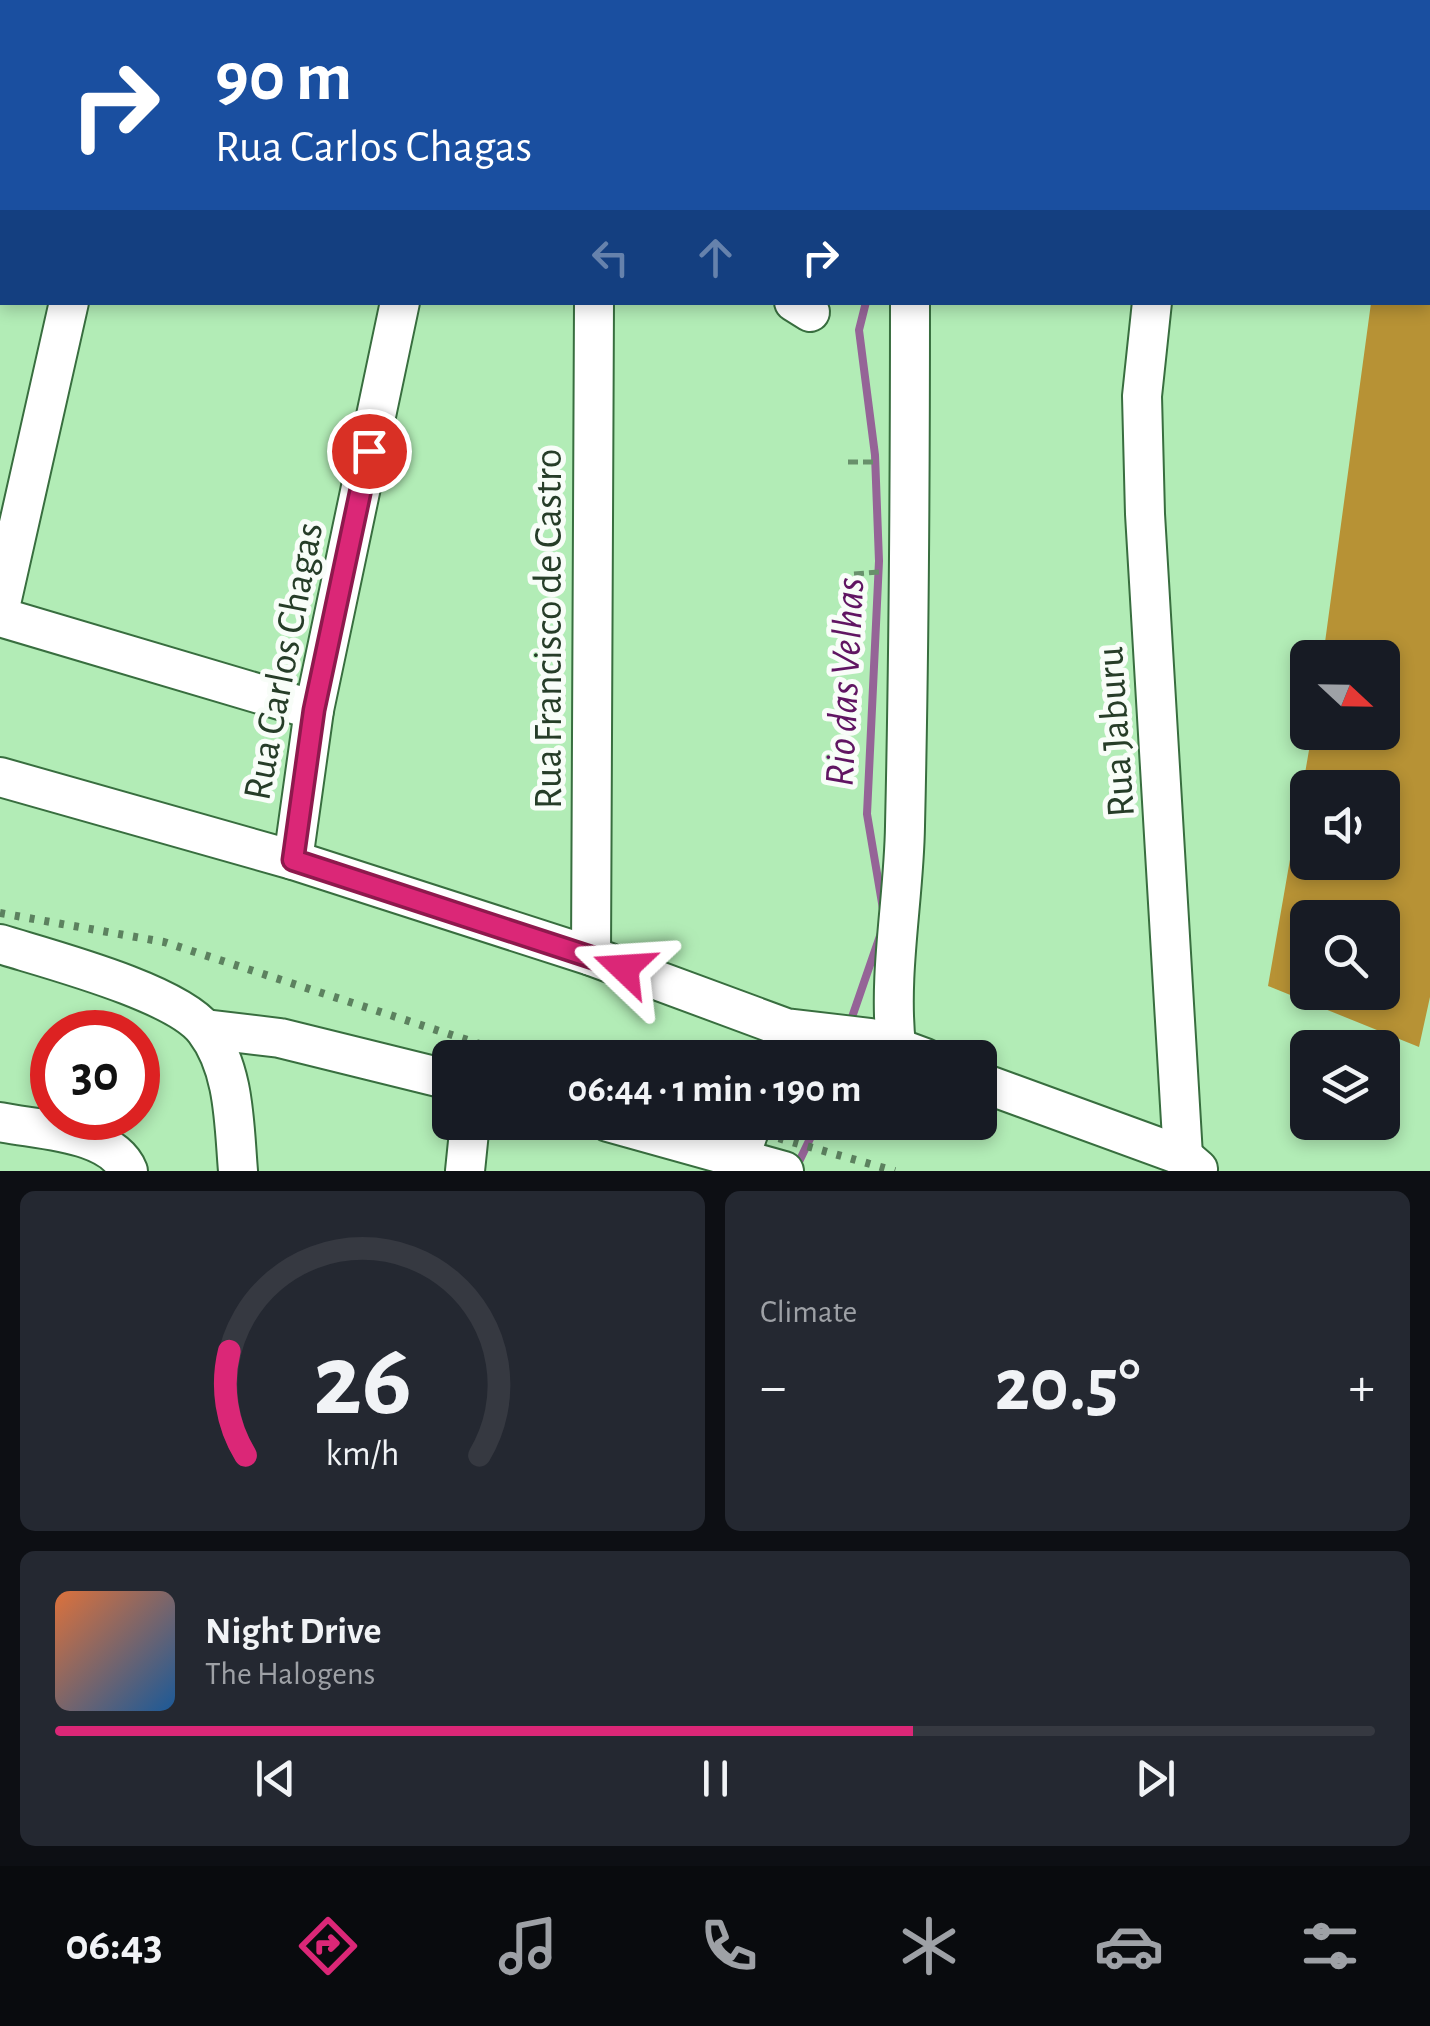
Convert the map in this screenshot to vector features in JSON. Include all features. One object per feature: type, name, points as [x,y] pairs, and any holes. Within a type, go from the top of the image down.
[{"type":"street","points":[[0,608],[69,305]]},
{"type":"street","name":"Rua Carlos Chagas","points":[[293,860],[314,710],[399,305]]},
{"type":"street","name":"Rua Francisco de Castro","points":[[591,956],[594,305]]},
{"type":"street","points":[[896,1040],[893,1018],[904,894],[907,741],[910,305]]},
{"type":"street","name":"Rua Jaburu","points":[[1152,305],[1142,396],[1144,514],[1192,1164]]},
{"type":"street","points":[[0,617],[314,710]]},
{"type":"street","points":[[0,777],[293,860],[591,956],[788,1039]]},
{"type":"street","points":[[0,944],[151,995],[182,1010],[204,1030],[223,1066],[232,1102],[238,1171]]},
{"type":"street","points":[[204,1030],[280,1038],[432,1076]]},
{"type":"street","points":[[997,1089],[1192,1164]]},
{"type":"street","points":[[0,1122],[88,1140],[115,1151],[128,1171]]},
{"type":"street","points":[[466,1171],[469,1140]]},
{"type":"street","points":[[668,1140],[755,1166],[753,1140]]},
{"type":"path","points":[[848,462],[864,462]]},
{"type":"path","points":[[854,574],[868,573]]},
{"type":"shaded area","points":[[1371,305],[1430,305],[1430,997],[1419,1047],[1400,1039],[1400,1030],[1377,1030],[1327,1010],[1400,1010],[1400,900],[1290,900],[1290,995],[1268,986],[1290,860],[1290,880],[1400,880],[1400,770],[1306,770],[1309,750],[1400,750],[1400,640],[1325,640]]},
{"type":"waterway","name":"Rio das Velhas","points":[[865,305],[859,330],[875,455],[879,561],[867,814],[883,909]]},
{"type":"waterway","name":"Rio das Velhas","points":[[850,1023],[881,933]]},
{"type":"waterway","name":"Rio das Velhas","points":[[796,1168],[809,1140]]},
{"type":"railway","points":[[0,913],[164,942],[467,1040]]},
{"type":"railway","points":[[785,1140],[895,1171]]},
{"type":"route","points":[[369,451],[314,710],[293,860],[624,968]]}]
